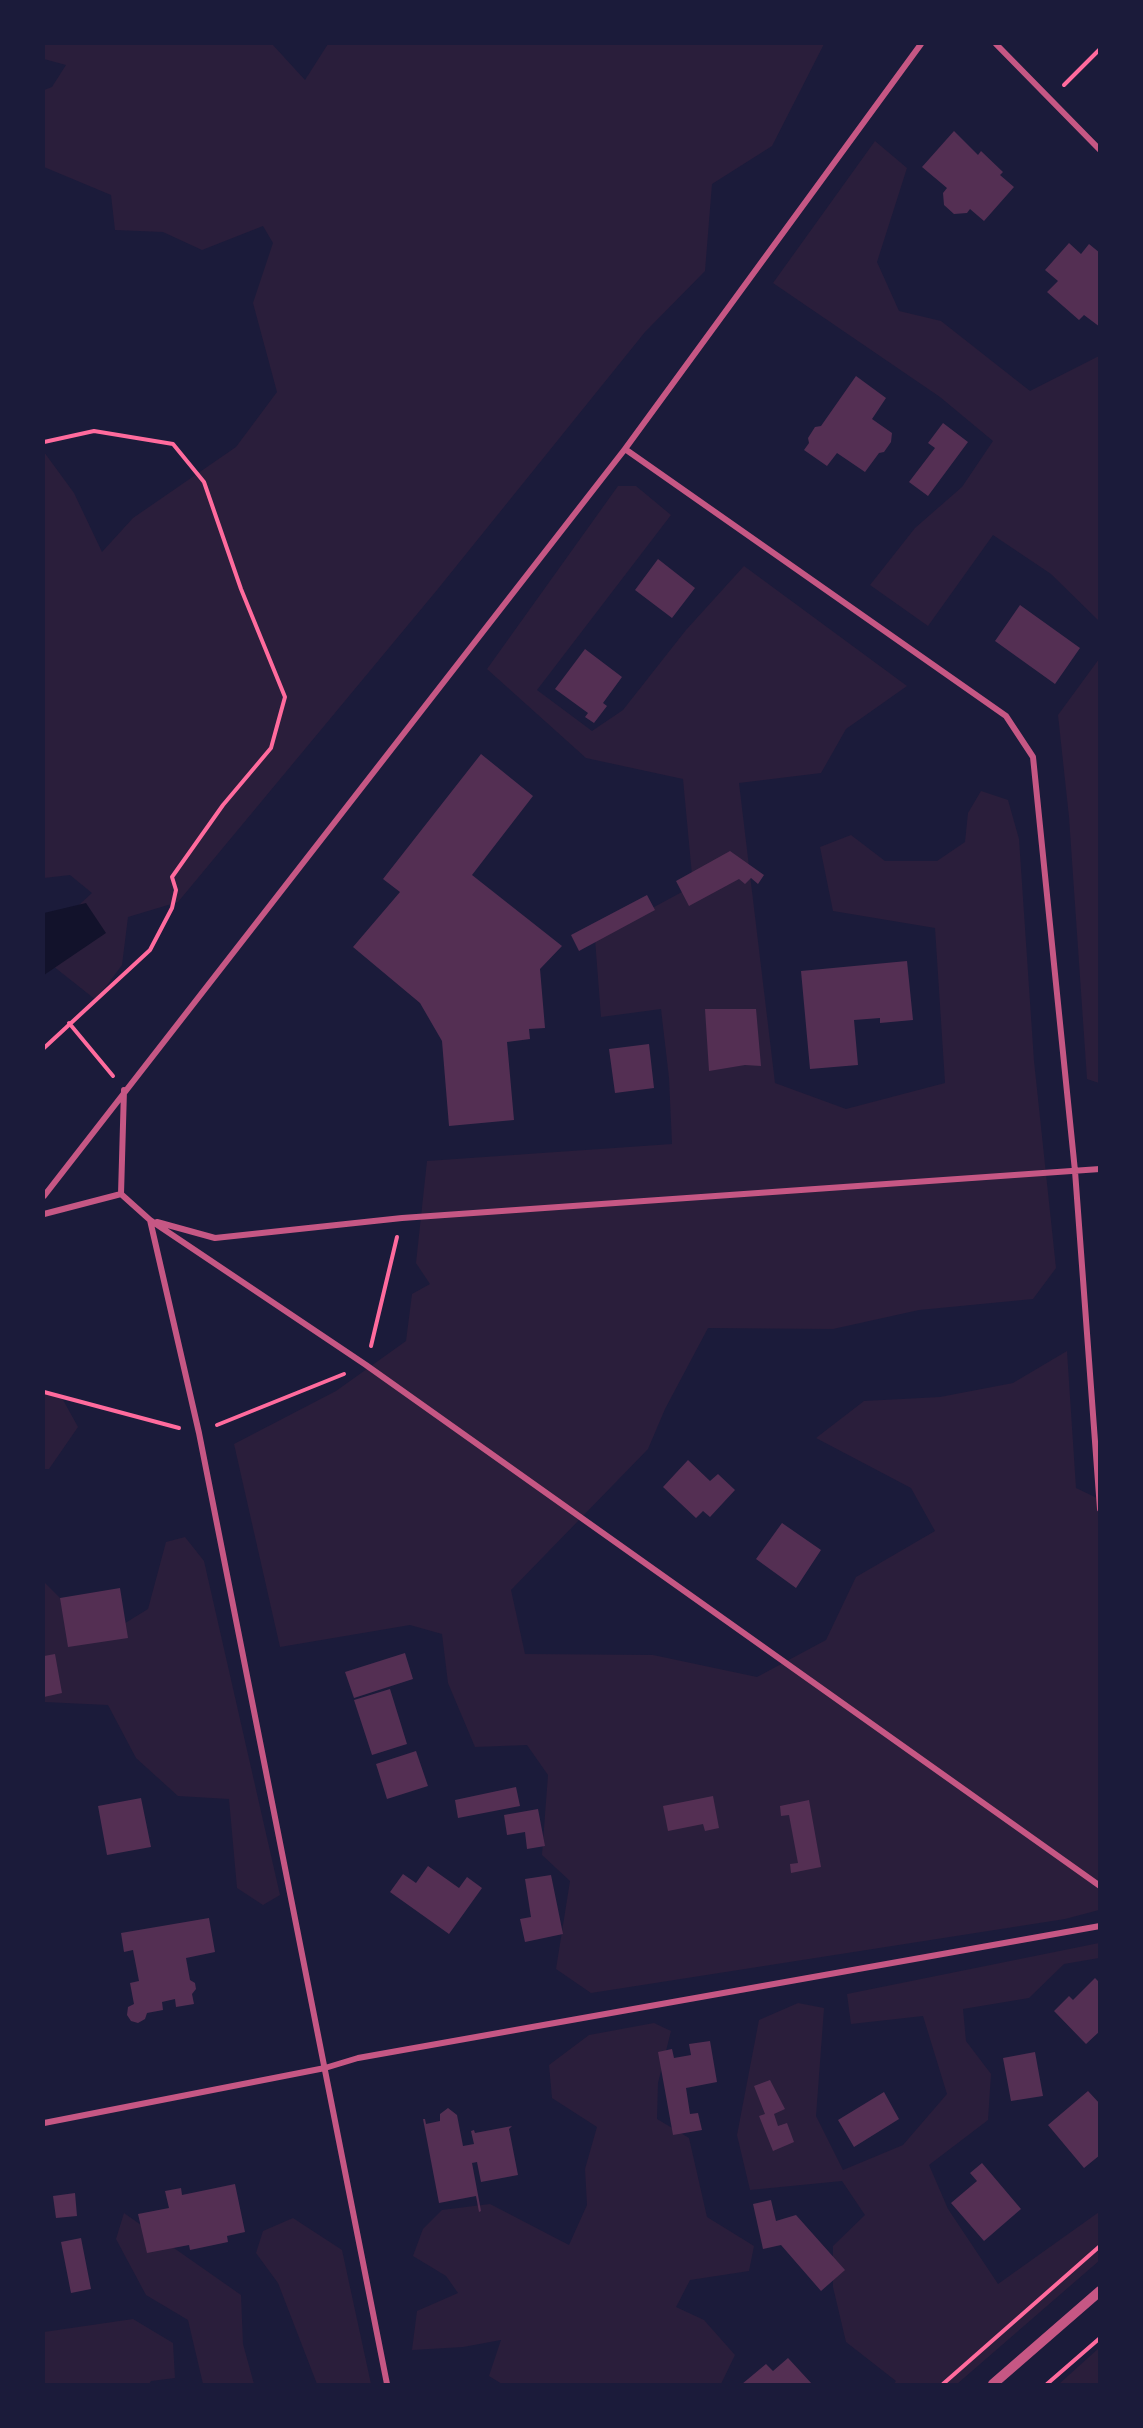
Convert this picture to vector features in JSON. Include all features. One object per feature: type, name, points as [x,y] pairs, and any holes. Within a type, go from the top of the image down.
[{"type":"street","points":[[44,1196],[124,1090],[625,449],[921,44]]},
{"type":"street","points":[[996,44],[1100,150]]},
{"type":"street","points":[[625,449],[1006,716],[1034,757],[1075,1171],[1100,1509]]},
{"type":"street","points":[[124,1090],[121,1194],[150,1220],[366,1365],[1100,1886]]},
{"type":"street","points":[[150,1220],[214,1238],[402,1218],[1100,1168]]},
{"type":"street","points":[[44,1214],[121,1194]]},
{"type":"street","points":[[150,1220],[199,1433],[387,2385]]},
{"type":"street","points":[[44,2123],[325,2068],[357,2058],[1100,1926]]},
{"type":"street","points":[[993,2385],[1100,2291]]},
{"type":"path","points":[[1050,99],[1100,49]]},
{"type":"path","points":[[44,442],[94,431],[173,444],[204,482],[241,589],[285,697],[271,748],[223,804],[172,877],[176,890],[172,908],[150,950],[44,1048]]},
{"type":"path","points":[[69,1023],[124,1090]]},
{"type":"path","points":[[44,1392],[199,1433],[366,1365],[402,1218]]},
{"type":"path","points":[[944,2385],[1100,2246]]},
{"type":"path","points":[[1047,2385],[1100,2338]]},
{"type":"shaded area","points":[[44,44],[272,44],[305,80],[328,44],[824,44],[772,146],[712,184],[705,271],[645,332],[437,590],[178,902],[128,917],[122,965],[96,1000],[48,962],[44,937],[92,893],[70,875],[44,878],[44,452],[74,493],[102,552],[133,518],[236,447],[277,392],[253,303],[273,243],[263,226],[202,250],[163,232],[115,230],[111,195],[44,167],[44,90],[52,87],[66,65],[44,59]]},
{"type":"shaded area","points":[[875,141],[907,168],[877,262],[899,311],[941,321],[1030,391],[1099,356],[1099,621],[1051,574],[993,535],[928,626],[870,585],[915,528],[962,487],[993,441],[940,397],[773,283]]},
{"type":"shaded area","points":[[618,486],[636,486],[671,515],[537,690],[592,731],[623,710],[686,630],[744,566],[907,686],[846,729],[821,773],[739,783],[775,1083],[846,1109],[945,1083],[935,928],[833,911],[820,847],[851,835],[885,861],[937,861],[965,842],[968,813],[981,791],[1008,800],[1019,839],[1034,1061],[1056,1268],[1033,1299],[919,1310],[833,1329],[708,1328],[665,1409],[648,1449],[511,1590],[525,1654],[653,1655],[757,1677],[826,1640],[856,1577],[935,1531],[911,1488],[816,1438],[864,1401],[940,1397],[1013,1383],[1067,1351],[1076,1488],[1099,1499],[1099,1910],[1065,1919],[591,1993],[556,1969],[570,1881],[542,1855],[548,1775],[527,1745],[475,1747],[448,1683],[442,1634],[410,1625],[280,1647],[234,1444],[336,1391],[406,1341],[412,1294],[430,1284],[416,1263],[427,1161],[672,1144],[669,1078],[661,1009],[601,1017],[595,939],[693,886],[683,779],[586,758],[487,669]]},
{"type":"shaded area","points":[[1099,659],[1100,1083],[1087,1079],[1069,817],[1058,715]]},
{"type":"shaded area","points":[[86,903],[106,933],[44,975],[44,913]]},
{"type":"shaded area","points":[[44,1390],[62,1398],[78,1427],[49,1469],[44,1469]]},
{"type":"shaded area","points":[[185,1537],[204,1561],[280,1895],[263,1905],[237,1888],[229,1799],[178,1796],[136,1758],[108,1705],[44,1702],[44,1582],[70,1608],[96,1641],[148,1609],[166,1542]]},
{"type":"shaded area","points":[[1099,1943],[1099,1958],[1064,1964],[1029,1998],[963,2009],[966,2041],[991,2074],[988,2120],[929,2165],[948,2209],[998,2284],[1099,2212],[1100,2260],[957,2384],[894,2384],[896,2381],[846,2342],[833,2287],[833,2246],[865,2215],[842,2181],[750,2190],[737,2135],[759,2020],[798,2003],[824,2008],[816,2116],[843,2170],[903,2145],[947,2094],[923,2016],[851,2024],[847,1994]]},
{"type":"shaded area","points":[[654,2023],[671,2031],[658,2083],[657,2119],[689,2138],[707,2217],[754,2246],[749,2271],[690,2280],[676,2307],[704,2320],[735,2355],[721,2384],[502,2384],[489,2376],[501,2340],[463,2347],[412,2350],[417,2311],[458,2293],[446,2276],[413,2256],[423,2229],[442,2210],[490,2204],[569,2245],[587,2205],[585,2169],[597,2127],[552,2098],[549,2065],[589,2035]]},
{"type":"shaded area","points":[[124,2213],[241,2295],[243,2344],[254,2384],[203,2384],[188,2320],[146,2295],[116,2239]]},
{"type":"shaded area","points":[[293,2218],[342,2250],[371,2384],[317,2384],[278,2283],[256,2253],[263,2231]]},
{"type":"shaded area","points":[[133,2319],[173,2343],[175,2378],[151,2381],[149,2384],[44,2384],[44,2332]]},
{"type":"shaded area","points":[[1099,2348],[1099,2384],[1059,2384]]},
{"type":"building","points":[[954,131],[978,155],[981,151],[1003,172],[1000,175],[1014,187],[984,221],[970,209],[967,213],[954,214],[944,205],[943,193],[947,188],[922,167]]},
{"type":"building","points":[[1069,243],[1081,254],[1089,244],[1100,253],[1100,327],[1084,315],[1079,320],[1047,292],[1058,281],[1045,270]]},
{"type":"building","points":[[856,376],[886,398],[872,419],[892,433],[891,442],[884,452],[879,453],[865,472],[837,453],[827,466],[804,450],[815,427],[821,426]]},
{"type":"building","points":[[943,423],[968,442],[928,496],[909,482],[935,448],[928,443]]},
{"type":"building","points":[[658,559],[695,588],[672,618],[635,590]]},
{"type":"building","points":[[1020,605],[1080,648],[1055,684],[995,641]]},
{"type":"building","points":[[585,649],[622,677],[603,703],[607,706],[594,723],[585,717],[588,713],[555,689]]},
{"type":"building","points":[[481,754],[533,796],[472,875],[562,946],[540,969],[545,1028],[529,1029],[530,1039],[507,1042],[514,1120],[449,1126],[442,1041],[420,1003],[353,947],[400,892],[383,879]]},
{"type":"building","points":[[730,851],[764,875],[758,884],[751,878],[745,884],[739,879],[689,906],[676,881]]},
{"type":"building","points":[[647,895],[655,910],[579,951],[571,935]]},
{"type":"building","points":[[907,961],[913,1020],[880,1023],[880,1018],[854,1020],[858,1065],[810,1069],[801,971]]},
{"type":"building","points":[[705,1009],[756,1009],[761,1066],[745,1065],[709,1071]]},
{"type":"building","points":[[649,1044],[654,1088],[615,1093],[609,1049]]},
{"type":"building","points":[[688,1460],[710,1481],[718,1474],[735,1490],[710,1517],[703,1511],[696,1518],[663,1487]]},
{"type":"building","points":[[782,1523],[821,1550],[796,1588],[756,1559]]},
{"type":"building","points":[[120,1588],[128,1638],[68,1647],[60,1598]]},
{"type":"building","points":[[405,1653],[413,1679],[354,1698],[345,1672]]},
{"type":"building","points":[[55,1654],[62,1693],[44,1697],[44,1656]]},
{"type":"building","points":[[390,1689],[407,1744],[372,1755],[354,1700]]},
{"type":"building","points":[[416,1751],[428,1786],[387,1799],[376,1764]]},
{"type":"building","points":[[516,1787],[520,1806],[458,1818],[455,1800]]},
{"type":"building","points":[[713,1796],[719,1828],[705,1831],[703,1824],[668,1831],[663,1806]]},
{"type":"building","points":[[141,1798],[151,1847],[107,1855],[98,1806]]},
{"type":"building","points":[[809,1800],[821,1867],[791,1873],[790,1864],[798,1863],[789,1815],[781,1816],[780,1806]]},
{"type":"building","points":[[538,1809],[545,1846],[527,1849],[525,1832],[507,1835],[504,1815]]},
{"type":"building","points":[[428,1866],[459,1888],[467,1877],[482,1888],[449,1934],[390,1892],[403,1874],[416,1883]]},
{"type":"building","points":[[551,1875],[563,1934],[525,1942],[520,1919],[531,1917],[525,1879]]},
{"type":"building","points":[[209,1918],[215,1952],[186,1958],[190,1980],[195,1983],[196,1989],[192,1994],[194,2004],[176,2007],[175,1999],[162,2002],[163,2010],[147,2013],[145,2019],[138,2023],[131,2021],[127,2015],[128,2007],[134,2004],[130,1983],[139,1981],[133,1950],[124,1952],[121,1933]]},
{"type":"building","points":[[1095,1978],[1100,1983],[1100,2031],[1086,2044],[1054,2011],[1069,1996],[1073,2000]]},
{"type":"building","points":[[710,2041],[717,2082],[686,2088],[690,2114],[698,2113],[702,2130],[673,2135],[658,2052],[672,2049],[674,2058],[691,2055],[689,2044]]},
{"type":"building","points":[[1035,2052],[1043,2096],[1011,2101],[1003,2058]]},
{"type":"building","points":[[770,2080],[785,2109],[774,2114],[778,2126],[787,2123],[794,2142],[773,2151],[759,2116],[765,2114],[754,2086]]},
{"type":"building","points":[[1088,2091],[1100,2104],[1100,2155],[1084,2168],[1048,2125]]},
{"type":"building","points":[[884,2092],[899,2119],[854,2147],[838,2120]]},
{"type":"building","points":[[448,2108],[457,2115],[463,2146],[474,2144],[471,2131],[474,2130],[475,2133],[512,2126],[509,2129],[518,2175],[481,2182],[477,2162],[472,2163],[481,2211],[479,2212],[476,2196],[439,2203],[423,2119],[426,2124],[440,2121],[440,2114]]},
{"type":"building","points":[[982,2163],[1021,2209],[984,2241],[951,2203],[977,2181],[970,2173]]},
{"type":"building","points":[[235,2184],[245,2232],[227,2236],[228,2242],[190,2250],[189,2245],[147,2253],[138,2214],[169,2208],[165,2191],[181,2188],[182,2195]]},
{"type":"building","points":[[75,2193],[77,2216],[56,2218],[53,2196]]},
{"type":"building","points":[[771,2200],[776,2221],[796,2215],[845,2270],[821,2291],[781,2245],[763,2249],[753,2204]]},
{"type":"building","points":[[81,2238],[91,2289],[71,2293],[61,2242]]},
{"type":"building","points":[[788,2358],[812,2384],[742,2384],[766,2364],[773,2371]]}]
